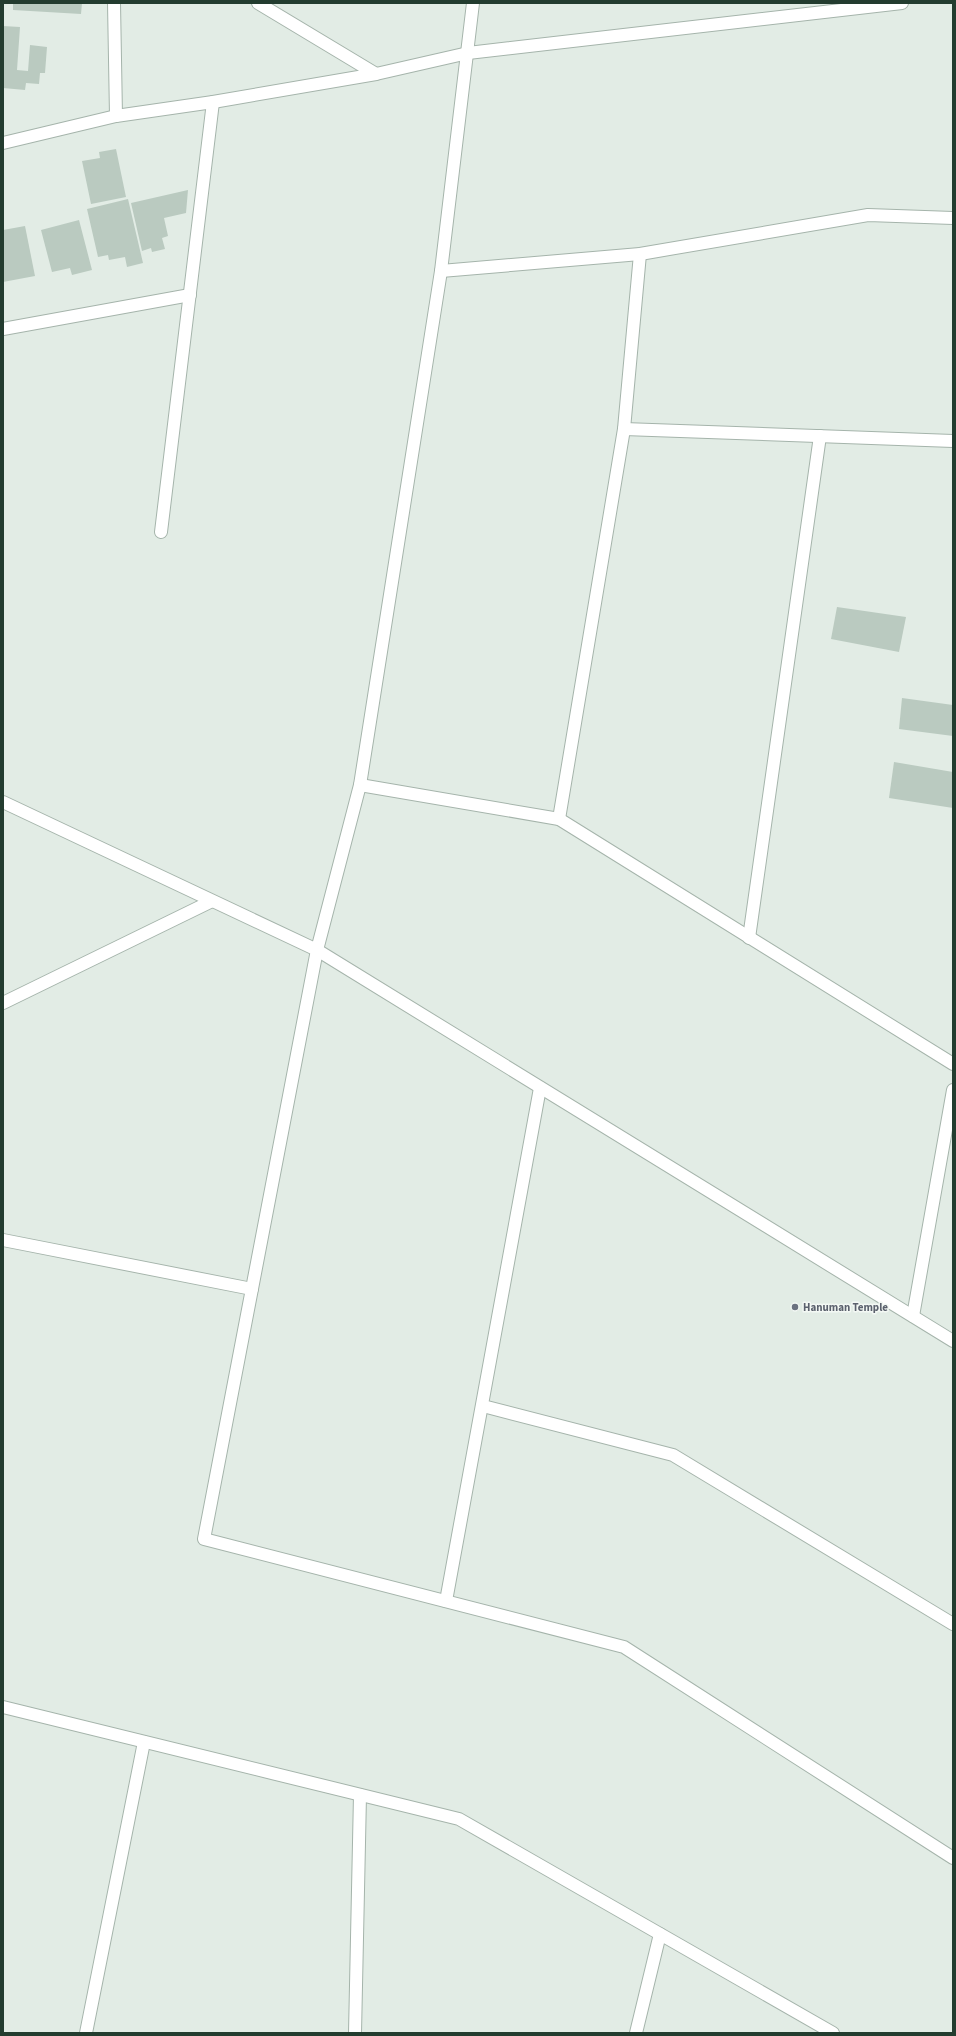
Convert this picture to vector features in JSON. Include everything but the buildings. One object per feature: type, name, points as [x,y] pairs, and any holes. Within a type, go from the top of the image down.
[{"type":"street","points":[[114,3],[116,116]]},
{"type":"street","points":[[258,3],[376,74]]},
{"type":"street","points":[[473,3],[441,271],[360,785],[317,950],[204,1539],[624,1647],[953,1858]]},
{"type":"street","points":[[3,143],[116,116],[213,102],[376,74],[468,53],[860,5],[902,3]]},
{"type":"street","points":[[161,532],[213,102]]},
{"type":"street","points":[[441,271],[640,254],[868,215],[953,218]]},
{"type":"street","points":[[559,819],[624,429],[640,254]]},
{"type":"street","points":[[3,329],[190,295]]},
{"type":"street","points":[[624,429],[953,441]]},
{"type":"street","points":[[749,938],[820,436]]},
{"type":"street","points":[[360,785],[559,819],[953,1064]]},
{"type":"street","points":[[3,802],[317,950],[953,1341]]},
{"type":"street","points":[[3,1002],[212,901]]},
{"type":"street","points":[[446,1601],[483,1406],[540,1088]]},
{"type":"street","points":[[913,1316],[953,1090]]},
{"type":"street","points":[[3,1240],[252,1289]]},
{"type":"street","points":[[483,1406],[674,1455],[953,1624]]},
{"type":"street","points":[[3,1707],[459,1819],[833,2033]]},
{"type":"street","points":[[86,2033],[144,1742]]},
{"type":"street","points":[[355,2033],[360,1795]]},
{"type":"street","points":[[636,2033],[660,1934]]},
{"type":"place","name":"Hanuman Temple","points":[[795,1307]]}]
